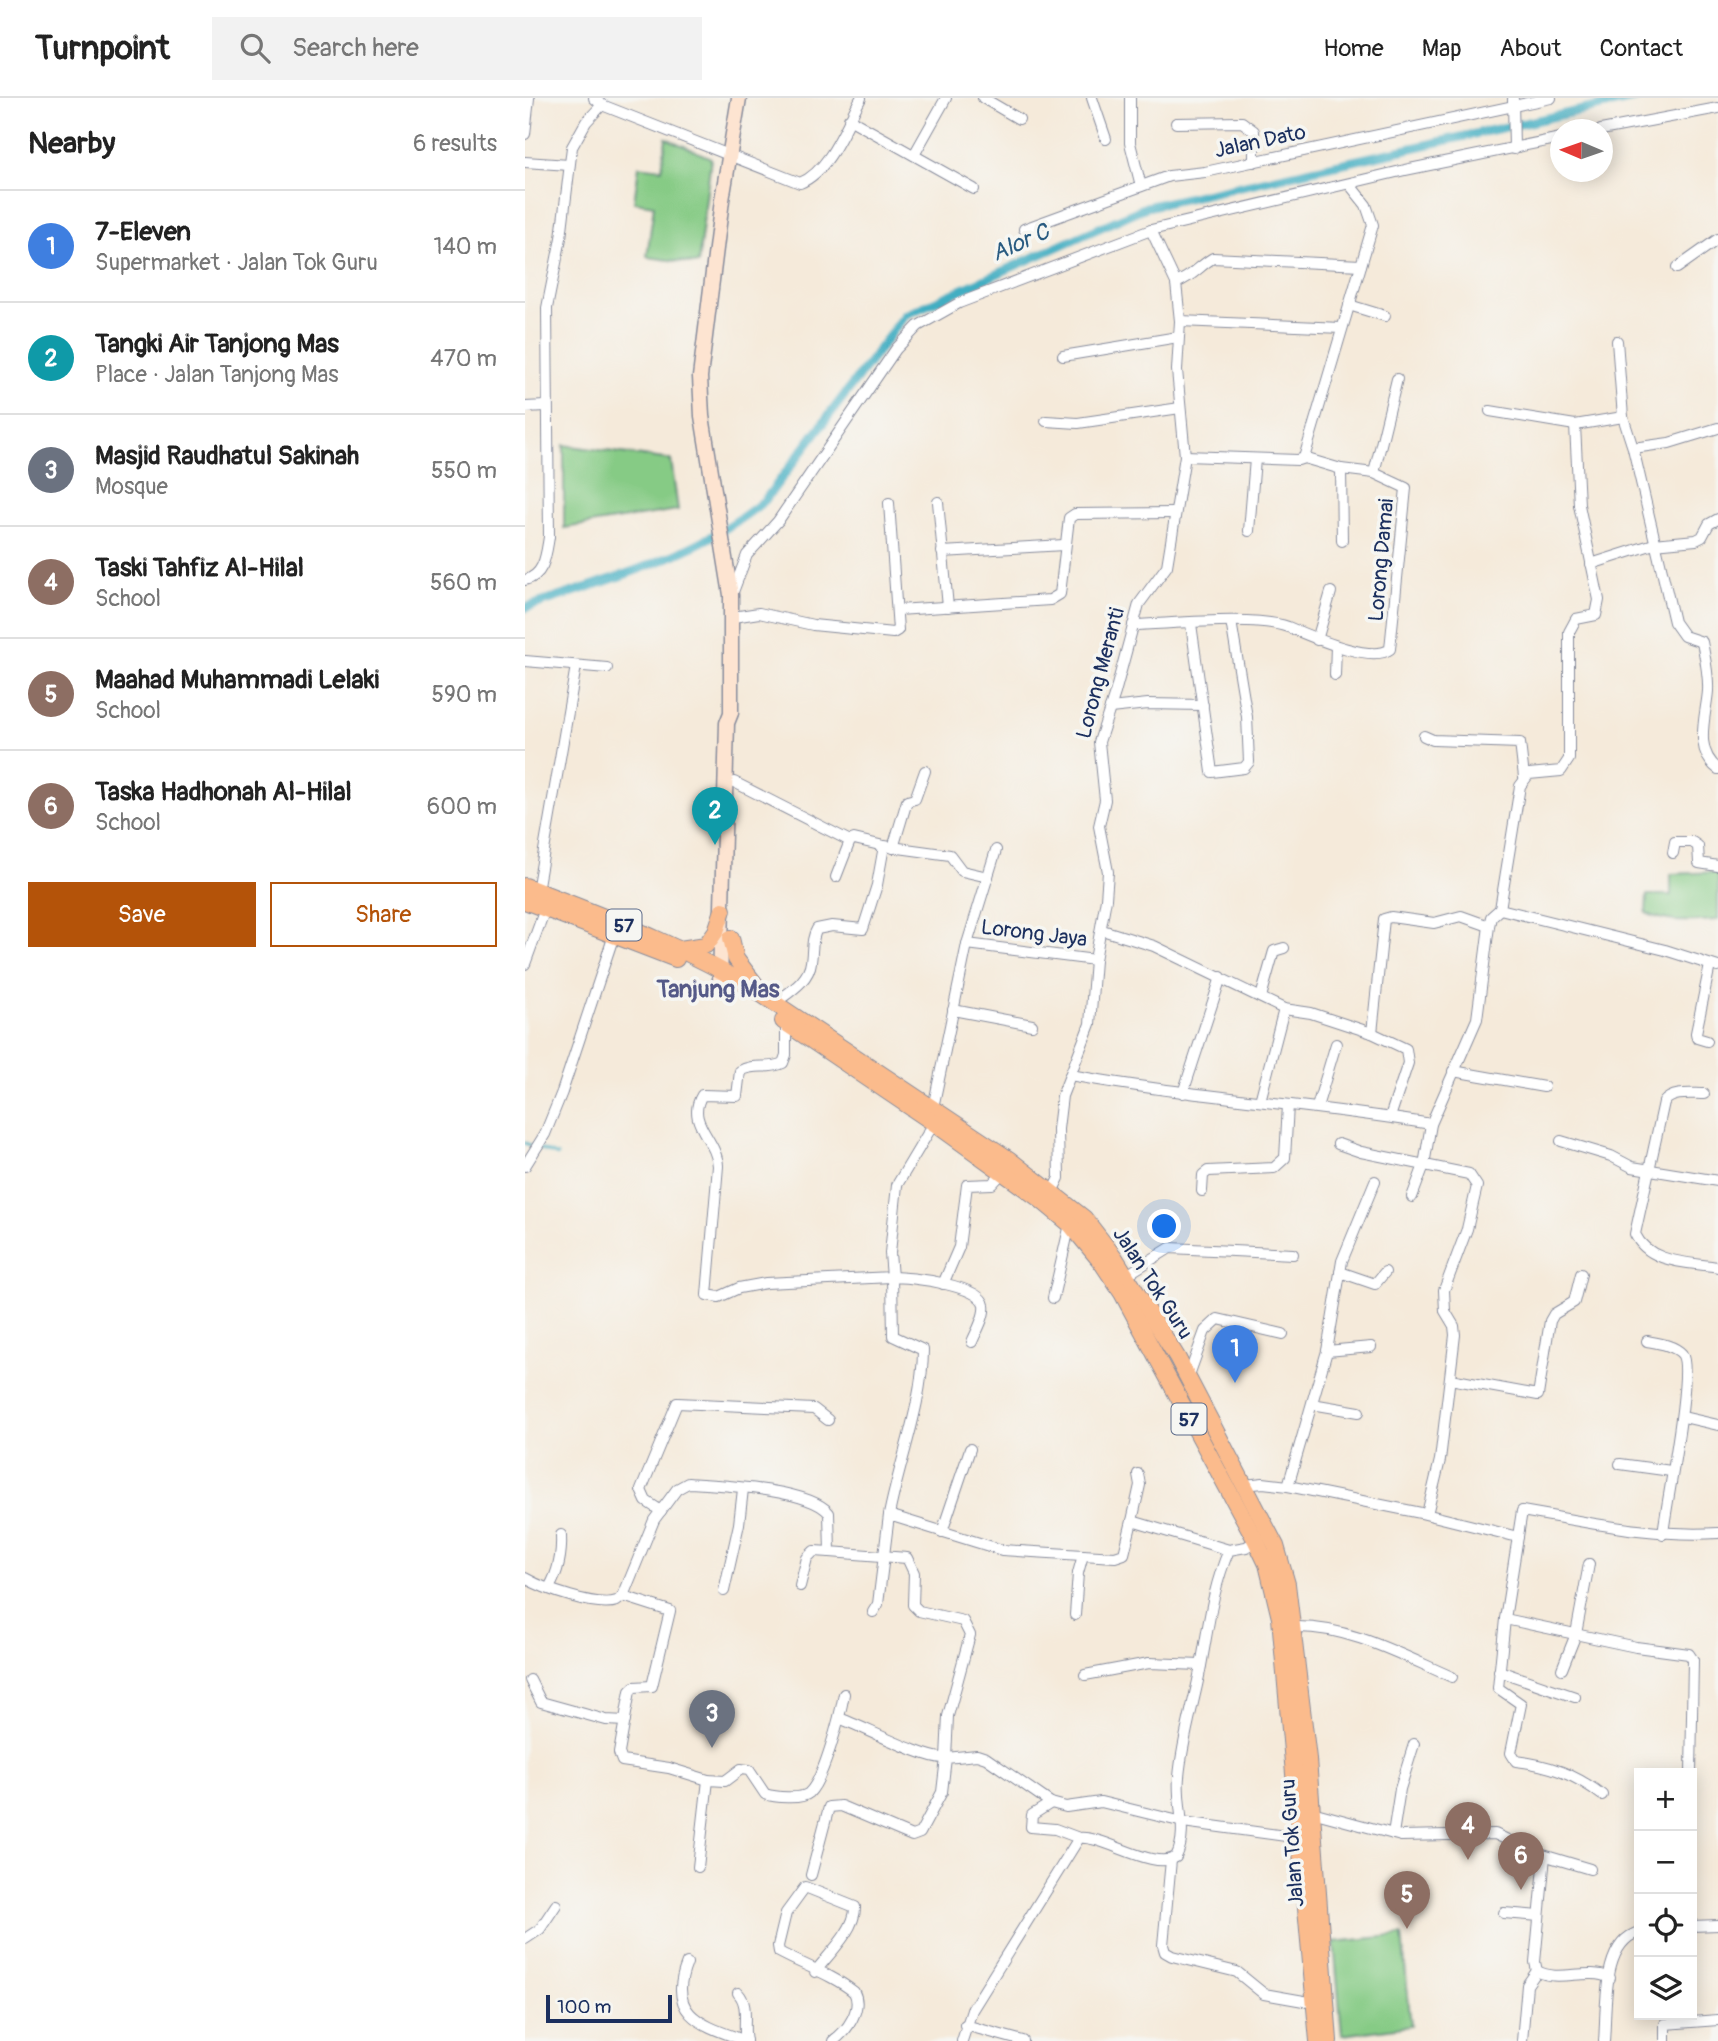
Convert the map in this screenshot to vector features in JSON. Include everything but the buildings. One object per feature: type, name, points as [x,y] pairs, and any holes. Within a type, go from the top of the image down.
[{"type":"main road","points":[[725,978],[723,910],[727,723],[730,713],[733,617],[728,568],[702,416],[700,377],[729,153],[739,98]]},
{"type":"main road","points":[[725,978],[731,938],[734,782],[734,727],[730,713]]},
{"type":"main road","name":"Jalan Tok Guru","points":[[529,892],[545,909],[725,978],[758,992],[775,1003],[933,1115],[1070,1224],[1102,1263],[1122,1293],[1266,1564],[1280,1618],[1305,1812],[1329,2041]]},
{"type":"main road","name":"Jalan Tok Guru","points":[[529,892],[678,949],[725,978],[786,1023],[1010,1160],[1084,1218],[1125,1276],[1187,1378],[1244,1485],[1276,1546],[1287,1584],[1310,1780],[1300,1838],[1318,2041]]},
{"type":"main road","points":[[678,949],[706,945],[716,931],[723,910]]},
{"type":"main road","points":[[731,938],[736,959],[758,992]]},
{"type":"main road","points":[[1187,1415],[1202,1406]]},
{"type":"street","points":[[525,134],[529,98]]},
{"type":"street","points":[[525,580],[538,573],[544,564],[549,537],[547,308],[561,237],[569,165],[578,133],[598,102],[800,183],[813,178],[861,98]]},
{"type":"street","points":[[914,155],[946,98]]},
{"type":"street","points":[[983,98],[1019,119]]},
{"type":"street","points":[[1092,98],[1106,139]]},
{"type":"street","points":[[1130,98],[1130,144],[1141,186]]},
{"type":"street","name":"Jalan Dato","points":[[1024,229],[1169,176],[1254,162],[1513,103],[1551,98]]},
{"type":"street","points":[[1513,103],[1514,146]]},
{"type":"street","points":[[1613,128],[1718,108]]},
{"type":"street","points":[[849,119],[974,188]]},
{"type":"street","points":[[1176,123],[1242,122],[1254,131],[1254,162]]},
{"type":"street","points":[[731,596],[755,543],[778,521],[896,349],[918,326],[977,294],[1151,230],[1550,140]]},
{"type":"street","points":[[525,162],[569,165]]},
{"type":"street","points":[[1304,458],[1373,225],[1366,205],[1350,185]]},
{"type":"street","name":"Lorong Meranti","points":[[1051,1194],[1059,1178],[1059,1110],[1090,1024],[1095,960],[1102,930],[1108,872],[1101,842],[1100,827],[1105,800],[1098,755],[1099,741],[1139,604],[1167,566],[1185,456],[1180,408],[1180,321],[1176,283],[1151,230]]},
{"type":"street","points":[[1677,268],[1718,239]]},
{"type":"street","points":[[1176,283],[1198,273],[1204,263],[1213,258],[1361,265]]},
{"type":"street","points":[[1349,305],[1385,316]]},
{"type":"street","points":[[1180,321],[1341,328]]},
{"type":"street","points":[[1063,355],[1178,337]]},
{"type":"street","points":[[1617,341],[1623,417],[1633,448],[1674,622],[1684,636],[1702,642],[1708,685],[1703,738],[1705,752],[1718,769]]},
{"type":"street","points":[[1374,473],[1397,379]]},
{"type":"street","points":[[525,407],[546,406]]},
{"type":"street","points":[[1046,421],[1078,424],[1180,408]]},
{"type":"street","points":[[1490,411],[1574,425],[1623,417]]},
{"type":"street","points":[[1524,777],[1536,772],[1562,771],[1569,759],[1569,632],[1576,619],[1596,615],[1598,608],[1579,505],[1574,425]]},
{"type":"street","points":[[1633,448],[1669,443],[1718,428]]},
{"type":"street","name":"Lorong Damai","points":[[1133,625],[1231,621],[1285,626],[1336,646],[1385,653],[1392,642],[1407,495],[1401,483],[1374,473],[1341,469],[1304,458],[1185,456]]},
{"type":"street","points":[[1249,531],[1255,459]]},
{"type":"street","points":[[1341,469],[1342,541]]},
{"type":"street","points":[[939,502],[948,607]]},
{"type":"street","points":[[733,617],[759,613],[813,625],[893,633],[898,630],[889,503]]},
{"type":"street","points":[[898,610],[1038,603],[1056,598],[1061,587],[1066,526],[1075,514],[1174,513]]},
{"type":"street","points":[[1591,564],[1654,544],[1696,540],[1702,537],[1709,524],[1718,519]]},
{"type":"street","points":[[942,552],[1064,545]]},
{"type":"street","points":[[1317,640],[1331,592]]},
{"type":"street","points":[[1191,624],[1212,772],[1244,768],[1249,762],[1247,717],[1231,621]]},
{"type":"street","points":[[1335,674],[1336,646]]},
{"type":"street","points":[[525,661],[607,667]]},
{"type":"street","points":[[529,892],[576,666]]},
{"type":"street","points":[[1110,708],[1147,704],[1203,705]]},
{"type":"street","points":[[1412,1197],[1424,1165],[1431,1124],[1477,1019],[1489,926],[1492,917],[1500,909],[1518,797],[1524,777],[1520,743],[1433,740],[1424,736]]},
{"type":"street","points":[[775,1003],[805,976],[810,966],[813,936],[817,929],[832,926],[863,929],[907,801],[915,799],[925,771]]},
{"type":"street","points":[[734,782],[850,841],[859,838],[889,847],[950,855],[962,871],[988,877]]},
{"type":"street","points":[[836,877],[850,841]]},
{"type":"street","points":[[1673,853],[1675,842],[1692,842],[1698,846],[1699,863],[1707,867],[1718,866]]},
{"type":"street","points":[[873,1612],[878,1604],[889,1515],[923,1359],[923,1350],[893,1336],[890,1253],[897,1185],[933,1115],[967,944],[996,849]]},
{"type":"street","points":[[525,964],[545,909]]},
{"type":"street","points":[[1500,909],[1665,950],[1714,966],[1696,1033],[1697,1038],[1707,1041]]},
{"type":"street","points":[[1372,1033],[1384,919],[1391,917],[1434,923],[1461,916],[1489,926]]},
{"type":"street","points":[[1102,930],[1154,946],[1221,976],[1284,1009],[1311,1013],[1372,1033],[1406,1048],[1409,1055],[1390,1117]]},
{"type":"street","points":[[528,1160],[545,1134],[614,935]]},
{"type":"street","name":"Lorong Jaya","points":[[967,944],[1095,960]]},
{"type":"street","points":[[1261,997],[1269,961],[1274,951],[1284,948]]},
{"type":"street","points":[[1183,1093],[1221,976]]},
{"type":"street","points":[[1260,1101],[1284,1009]]},
{"type":"street","points":[[953,1010],[1032,1025]]},
{"type":"street","points":[[786,1023],[786,1055],[783,1063],[776,1067],[747,1067],[740,1071],[737,1096],[709,1093],[702,1095],[699,1100],[698,1123],[714,1145],[719,1166],[707,1294],[719,1297],[739,1287],[767,1283],[892,1277],[943,1284],[963,1289],[980,1297],[984,1303],[972,1342]]},
{"type":"street","points":[[1317,1107],[1336,1044]]},
{"type":"street","points":[[1453,1071],[1544,1087]]},
{"type":"street","points":[[1070,1075],[1183,1093],[1317,1107],[1431,1124]]},
{"type":"street","points":[[1704,1094],[1678,1094],[1669,1096],[1664,1101],[1635,1234],[1640,1245],[1655,1255],[1718,1267]]},
{"type":"street","points":[[1202,1191],[1203,1175],[1208,1171],[1274,1168],[1280,1164],[1285,1158],[1288,1105]]},
{"type":"street","points":[[1561,1141],[1648,1171],[1718,1181]]},
{"type":"street","points":[[1338,1144],[1361,1152],[1378,1153],[1469,1174],[1477,1186],[1467,1229],[1444,1290],[1445,1311],[1454,1326],[1450,1379],[1440,1460],[1427,1514]]},
{"type":"street","points":[[943,1284],[959,1247],[967,1185],[992,1184],[1003,1172]]},
{"type":"street","points":[[1288,1486],[1327,1351],[1340,1272],[1375,1181]]},
{"type":"street","points":[[1053,1298],[1070,1224]]},
{"type":"street","points":[[1125,1276],[1170,1248],[1293,1254]]},
{"type":"street","points":[[1340,1272],[1375,1284],[1385,1272]]},
{"type":"street","points":[[1450,1379],[1538,1395],[1550,1321],[1554,1314],[1574,1302],[1581,1275]]},
{"type":"street","points":[[1187,1378],[1205,1331],[1219,1318],[1283,1334]]},
{"type":"street","points":[[1647,1341],[1674,1348],[1682,1354],[1686,1365],[1683,1417],[1671,1471],[1663,1534]]},
{"type":"street","points":[[1327,1351],[1371,1348]]},
{"type":"street","points":[[661,1511],[646,1501],[641,1490],[677,1403],[814,1409],[828,1420]]},
{"type":"street","points":[[1312,1404],[1359,1412]]},
{"type":"street","points":[[1683,1417],[1718,1425]]},
{"type":"street","points":[[942,1532],[970,1449]]},
{"type":"street","points":[[1620,1464],[1671,1471]]},
{"type":"street","points":[[889,1515],[1002,1550],[1115,1557],[1124,1554],[1140,1485],[1138,1474]]},
{"type":"street","points":[[1244,1485],[1263,1483],[1288,1486],[1427,1514],[1518,1537]]},
{"type":"street","points":[[525,1578],[549,1588],[603,1603],[611,1603],[623,1596],[649,1529],[682,1484],[784,1494],[825,1507],[829,1513],[830,1552]]},
{"type":"street","points":[[724,1591],[740,1524],[743,1489]]},
{"type":"street","points":[[1602,1795],[1572,1774],[1541,1763],[1512,1758],[1514,1729],[1521,1710],[1517,1700],[1500,1692],[1499,1671],[1522,1511],[1605,1527],[1663,1534],[1718,1533]]},
{"type":"street","points":[[1132,1521],[1229,1550],[1246,1547],[1256,1541]]},
{"type":"street","points":[[549,1588],[556,1576],[562,1553],[561,1535]]},
{"type":"street","points":[[1229,1550],[1211,1597],[1201,1665],[1181,1755],[1178,1795],[1183,1822],[1179,1851],[1171,1860],[1163,1945],[1165,1952],[1237,1972],[1264,1994],[1315,2003]]},
{"type":"street","points":[[800,1586],[807,1558],[814,1552],[907,1558],[912,1564],[912,1598],[919,1611],[956,1618],[968,1626],[970,1635],[948,1716],[942,1791],[920,1833],[912,1836],[841,1806],[829,1807],[811,1875]]},
{"type":"street","points":[[1075,1615],[1078,1573],[1083,1555]]},
{"type":"street","points":[[1562,1668],[1576,1634],[1589,1564]]},
{"type":"street","points":[[623,1596],[670,1611],[652,1686],[634,1687],[630,1691],[619,1754],[621,1761],[669,1768],[708,1780],[725,1781],[743,1769],[754,1774],[758,1787],[765,1794],[807,1794],[826,1758],[844,1694]]},
{"type":"street","points":[[1505,1619],[1636,1647],[1683,1651],[1691,1656],[1691,1768]]},
{"type":"street","points":[[1293,1627],[1327,1628],[1391,1649],[1452,1677]]},
{"type":"street","points":[[1085,1675],[1149,1663],[1201,1665]]},
{"type":"street","points":[[1499,1671],[1575,1697]]},
{"type":"street","points":[[530,1680],[541,1702],[606,1720],[625,1721]]},
{"type":"street","points":[[839,1718],[871,1729],[925,1756],[946,1758],[977,1755],[986,1758],[1051,1802],[1066,1807],[1101,1802],[1183,1822],[1300,1838]]},
{"type":"street","points":[[1393,1834],[1400,1789],[1414,1744]]},
{"type":"street","points":[[698,1867],[708,1780]]},
{"type":"street","points":[[1051,1802],[1032,1815],[1031,1826],[1055,1829],[1079,1838],[1171,1860]]},
{"type":"street","points":[[1305,1812],[1393,1834],[1416,1837],[1495,1834],[1545,1856],[1590,1870]]},
{"type":"street","points":[[962,2041],[965,2025],[1009,1946],[1079,1838]]},
{"type":"street","points":[[1523,2041],[1527,1985],[1537,1971],[1535,1962],[1545,1856]]},
{"type":"street","points":[[815,1972],[846,1929],[855,1913],[855,1907],[805,1888],[786,1913],[778,1947],[779,1952],[815,1972],[847,1986],[858,1999],[849,2024],[833,2041]]},
{"type":"street","points":[[525,1939],[540,1930],[556,1905]]},
{"type":"street","points":[[1504,1913],[1539,1916]]},
{"type":"street","points":[[1697,1926],[1718,1925]]},
{"type":"street","points":[[1604,2041],[1610,1978],[1618,1945],[1627,1936],[1634,1934]]},
{"type":"street","points":[[687,1963],[681,1994],[688,2015],[702,2024],[746,2041]]},
{"type":"street","points":[[1537,1971],[1545,1975],[1595,1973],[1610,1978]]},
{"type":"street","points":[[738,1993],[744,1999],[743,2031],[746,2041]]},
{"type":"street","points":[[1664,2020],[1665,2041]]},
{"type":"street","points":[[1697,2020],[1718,2020]]},
{"type":"street","points":[[965,2025],[1023,2041]]},
{"type":"green space","points":[[666,138],[711,158],[698,264],[647,257],[654,205],[634,202],[639,166],[662,169]]},
{"type":"green space","points":[[564,445],[671,460],[678,510],[564,528]]},
{"type":"green space","points":[[1718,872],[1718,920],[1673,921],[1646,913],[1647,895],[1671,895],[1671,874]]},
{"type":"green space","points":[[1402,1935],[1411,2026],[1342,2035],[1334,1942]]},
{"type":"waterway","name":"Alor C","points":[[525,608],[619,577],[681,552],[739,520],[765,500],[905,315],[1146,207],[1637,98]]},
{"type":"waterway","points":[[525,1143],[558,1156]]},
{"type":"place","name":"Tangki Air Tanjong Mas","points":[[715,845]]},
{"type":"place","name":"7-Eleven","points":[[1235,1383]]},
{"type":"place","name":"Masjid Raudhatul Sakinah","points":[[712,1748]]},
{"type":"place","name":"Taski Tahfiz Al-Hilal","points":[[1468,1860]]},
{"type":"place","name":"Taska Hadhonah Al-Hilal","points":[[1521,1890]]},
{"type":"place","name":"Maahad Muhammadi Lelaki","points":[[1407,1929]]},
{"type":"district","name":"Tanjung Mas","points":[[718,989]]}]
